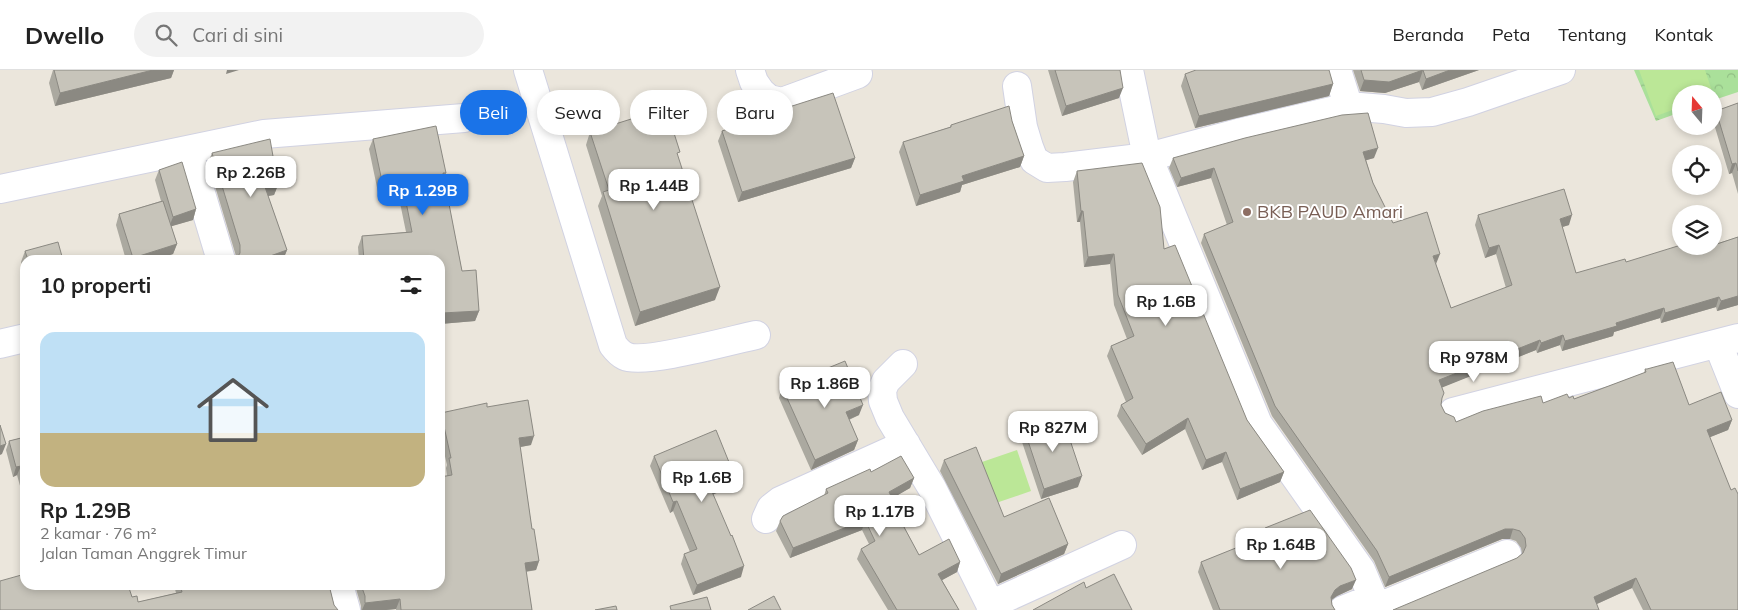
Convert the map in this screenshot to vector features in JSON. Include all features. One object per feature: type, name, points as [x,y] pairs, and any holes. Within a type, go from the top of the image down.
[{"type":"street","points":[[528,70],[613,345],[624,356],[633,358],[656,357],[756,335]]},
{"type":"street","points":[[750,70],[754,82],[768,99],[782,102],[858,74]]},
{"type":"street","points":[[1129,70],[1146,152],[1258,424],[1361,570],[1376,605]]},
{"type":"street","points":[[1337,70],[1349,108]]},
{"type":"street","points":[[1017,86],[1023,127],[1029,147],[1034,160],[1047,168],[1148,157],[1238,133],[1349,108],[1384,109],[1406,113],[1432,112],[1468,102],[1561,70]]},
{"type":"street","points":[[0,189],[264,134],[460,118]]},
{"type":"street","points":[[188,150],[220,255]]},
{"type":"street","points":[[0,344],[20,339]]},
{"type":"street","points":[[1453,412],[1728,341],[1738,394]]},
{"type":"street","points":[[903,364],[886,380],[882,390],[882,401],[890,418],[932,488],[992,608],[1122,545]]},
{"type":"street","points":[[766,520],[771,508],[780,501],[906,444]]},
{"type":"street","points":[[1343,610],[1376,605],[1507,554]]},
{"type":"street","points":[[340,590],[346,610]]},
{"type":"green space","points":[[1634,70],[1738,70],[1738,92],[1722,97],[1722,85],[1672,85],[1672,115],[1656,121]]},
{"type":"green space","points":[[1639,70],[1705,70],[1710,85],[1672,85],[1672,110],[1656,116]]},
{"type":"green space","points":[[1017,450],[1031,491],[996,503],[982,462]]},
{"type":"building","points":[[54,70],[153,70],[60,93]]},
{"type":"building","points":[[1055,70],[1120,70],[1123,88],[1066,106]]},
{"type":"building","points":[[1196,70],[1329,70],[1333,84],[1199,116],[1185,74]]},
{"type":"building","points":[[1361,70],[1423,70],[1389,82],[1364,80]]},
{"type":"building","points":[[1423,70],[1450,70],[1426,79]]},
{"type":"building","points":[[833,93],[855,158],[742,192],[723,135],[793,135],[793,106]]},
{"type":"building","points":[[1738,103],[1738,171],[1736,163],[1732,164],[1722,131],[1722,109]]},
{"type":"building","points":[[1009,106],[1024,156],[962,176],[964,181],[920,195],[903,142]]},
{"type":"building","points":[[1368,113],[1378,148],[1363,152],[1373,183],[1393,223],[1427,212],[1440,254],[1433,256],[1451,308],[1512,285],[1499,245],[1489,248],[1478,215],[1564,189],[1572,215],[1560,219],[1576,273],[1625,259],[1626,262],[1672,248],[1672,255],[1722,255],[1722,242],[1738,237],[1738,296],[1721,301],[1719,297],[1665,313],[1664,308],[1616,323],[1617,326],[1565,341],[1563,335],[1541,343],[1540,340],[1439,380],[1444,393],[1441,405],[1445,413],[1454,417],[1456,422],[1483,411],[1541,396],[1543,403],[1567,394],[1569,398],[1573,396],[1574,399],[1646,372],[1645,369],[1673,362],[1689,405],[1721,392],[1732,420],[1707,430],[1731,490],[1735,488],[1738,494],[1738,610],[1651,610],[1636,578],[1594,597],[1599,610],[1393,610],[1517,558],[1523,553],[1526,546],[1525,538],[1520,531],[1505,529],[1389,577],[1377,551],[1275,406],[1204,234],[1233,222],[1214,168],[1181,178],[1173,158],[1245,138],[1342,115]]},
{"type":"building","points":[[630,119],[630,135],[675,135],[680,152],[677,153],[720,287],[640,312],[603,192],[609,190],[591,135],[620,135],[620,123]]},
{"type":"building","points":[[436,126],[446,173],[443,173],[462,271],[476,270],[479,311],[445,313],[445,255],[364,255],[362,236],[412,232],[402,182],[383,186],[373,139]]},
{"type":"building","points":[[270,139],[278,185],[265,187],[287,250],[273,255],[239,255],[240,245],[212,153]]},
{"type":"building","points":[[182,162],[196,209],[173,217],[159,170]]},
{"type":"building","points":[[1142,163],[1160,207],[1164,249],[1175,245],[1247,420],[1284,472],[1240,489],[1226,452],[1206,460],[1188,418],[1146,444],[1121,405],[1133,398],[1111,346],[1134,336],[1118,295],[1114,254],[1088,257],[1077,171]]},
{"type":"building","points":[[163,201],[177,244],[142,255],[132,255],[119,214]]},
{"type":"building","points":[[58,242],[62,255],[26,255],[25,251]]},
{"type":"building","points":[[845,361],[863,405],[846,412],[858,440],[815,460],[782,387]]},
{"type":"building","points":[[528,400],[534,436],[519,438],[532,529],[534,529],[539,561],[525,563],[532,610],[401,610],[400,599],[365,603],[363,590],[445,590],[445,476],[452,475],[449,458],[451,458],[445,431],[445,412],[487,403],[487,407]]},
{"type":"building","points":[[1062,416],[1082,476],[1044,489],[1024,429]]},
{"type":"building","points":[[0,425],[6,444],[0,446]]},
{"type":"building","points":[[716,430],[735,477],[710,487],[744,566],[697,585],[684,554],[697,549],[677,501],[673,502],[654,456]]},
{"type":"building","points":[[20,438],[20,466],[16,467],[9,441]]},
{"type":"building","points":[[976,447],[1004,517],[1049,498],[1068,544],[1001,574],[944,460]]},
{"type":"building","points":[[901,456],[914,478],[889,492],[893,500],[890,501],[919,555],[949,539],[960,562],[938,574],[959,610],[897,610],[861,549],[875,541],[865,520],[793,548],[780,521],[783,516],[828,493],[826,489],[870,469],[871,472]]},
{"type":"building","points":[[1310,510],[1351,568],[1356,580],[1335,590],[1331,597],[1335,610],[1220,610],[1201,562],[1268,535],[1265,528]]},
{"type":"building","points":[[1114,574],[1132,610],[1033,610],[1084,582],[1086,588]]},
{"type":"building","points":[[20,575],[20,590],[130,590],[132,597],[137,596],[138,602],[182,592],[181,590],[330,590],[334,605],[338,610],[0,610],[0,581]]},
{"type":"building","points":[[774,596],[781,610],[748,610]]},
{"type":"building","points":[[707,597],[711,610],[671,610],[670,606]]},
{"type":"building","points":[[616,606],[617,610],[595,610]]},
{"type":"place","name":"BKB PAUD Amari","points":[[1247,212]]}]
